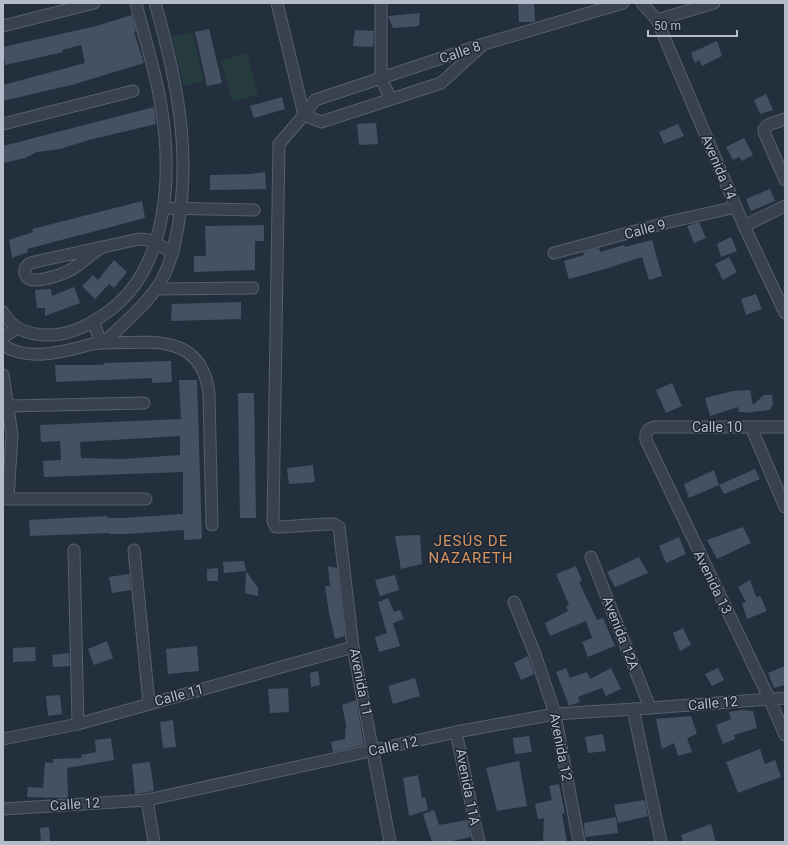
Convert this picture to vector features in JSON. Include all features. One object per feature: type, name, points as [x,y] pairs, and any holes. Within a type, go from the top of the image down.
[{"type":"street","points":[[3,26],[94,3]]},
{"type":"street","points":[[3,312],[7,320],[17,328],[31,334],[53,335],[69,332],[94,323],[127,297],[142,276],[156,243],[163,208],[166,160],[161,106],[136,3]]},
{"type":"street","points":[[101,343],[141,307],[156,289],[167,270],[173,252],[181,209],[184,157],[180,105],[155,3]]},
{"type":"street","points":[[277,3],[304,115],[321,122],[441,82],[484,44]]},
{"type":"street","points":[[381,3],[381,79],[391,99]]},
{"type":"street","name":"Calle 8","points":[[334,524],[279,528],[276,527],[273,522],[279,144],[315,100],[484,44],[623,3]]},
{"type":"street","name":"Avenida 14","points":[[642,3],[657,20],[744,226],[785,313]]},
{"type":"street","points":[[657,20],[714,3]]},
{"type":"street","points":[[3,124],[133,91]]},
{"type":"street","points":[[785,119],[768,125],[764,129],[764,132],[785,180]]},
{"type":"street","points":[[166,160],[184,157]]},
{"type":"street","name":"Calle 9","points":[[554,253],[669,222],[736,206]]},
{"type":"street","points":[[744,226],[785,206]]},
{"type":"street","points":[[163,208],[254,210]]},
{"type":"street","points":[[101,248],[76,267],[62,274],[46,279],[34,280],[29,279],[25,274],[26,267],[30,263],[57,258],[101,248],[139,240],[156,243],[173,252]]},
{"type":"street","points":[[46,279],[57,258]]},
{"type":"street","points":[[156,289],[253,288]]},
{"type":"street","points":[[94,323],[101,343]]},
{"type":"street","points":[[3,336],[17,328]]},
{"type":"street","points":[[3,345],[9,349],[32,354],[70,350],[101,343],[170,344],[190,352],[203,368],[208,379],[210,394],[212,525]]},
{"type":"street","points":[[3,376],[9,406],[12,436],[6,499],[146,499]]},
{"type":"street","points":[[9,406],[144,403]]},
{"type":"street","points":[[751,427],[785,507]]},
{"type":"street","name":"Calle 10","points":[[649,428],[785,427]]},
{"type":"street","name":"Avenida 13","points":[[649,428],[645,434],[646,440],[769,698],[785,735]]},
{"type":"street","name":"Avenida 11","points":[[334,524],[341,533],[353,647],[374,750],[390,842]]},
{"type":"street","points":[[74,550],[78,724]]},
{"type":"street","points":[[134,550],[150,703]]},
{"type":"street","name":"Avenida 12A","points":[[591,557],[650,708]]},
{"type":"street","name":"Avenida 12","points":[[514,602],[535,654],[555,714],[579,842]]},
{"type":"street","name":"Calle 11","points":[[3,739],[78,724],[353,647]]},
{"type":"street","name":"Calle 12","points":[[3,809],[147,800],[456,732],[555,714],[785,698]]},
{"type":"street","points":[[633,709],[661,842]]},
{"type":"street","name":"Avenida 11A","points":[[456,732],[479,842]]},
{"type":"street","points":[[147,800],[154,842]]},
{"type":"green space","points":[[192,32],[204,81],[184,86],[172,37]]},
{"type":"green space","points":[[247,53],[258,95],[233,102],[221,61]]},
{"type":"building","points":[[518,3],[534,3],[535,22],[519,22]]},
{"type":"building","points":[[420,13],[419,26],[393,28],[388,16]]},
{"type":"building","points":[[132,15],[136,31],[134,32],[144,63],[75,84],[3,101],[3,85],[85,63],[81,45],[62,50],[63,52],[5,65],[3,47],[96,26]]},
{"type":"building","points":[[209,29],[222,83],[207,86],[195,32]]},
{"type":"building","points":[[355,30],[374,31],[373,47],[353,46]]},
{"type":"building","points":[[717,41],[722,56],[702,66],[699,60],[695,63],[691,53]]},
{"type":"building","points":[[766,94],[773,110],[760,114],[754,100]]},
{"type":"building","points":[[282,97],[285,109],[254,118],[250,106]]},
{"type":"building","points":[[154,107],[156,124],[89,140],[60,149],[37,152],[25,158],[3,163],[3,146]]},
{"type":"building","points":[[376,123],[378,144],[359,145],[357,124]]},
{"type":"building","points":[[678,124],[684,136],[664,144],[659,132]]},
{"type":"building","points":[[744,138],[753,155],[742,161],[739,157],[733,160],[726,147]]},
{"type":"building","points":[[265,172],[266,189],[210,190],[210,175],[251,174]]},
{"type":"building","points":[[770,189],[775,201],[751,211],[746,199]]},
{"type":"building","points":[[142,201],[145,218],[27,249],[28,252],[12,258],[9,240],[33,232],[32,229]]},
{"type":"building","points":[[699,222],[706,238],[694,243],[687,226]]},
{"type":"building","points":[[264,225],[264,241],[255,241],[255,270],[194,272],[194,256],[206,256],[205,226]]},
{"type":"building","points":[[731,237],[737,251],[721,257],[717,244]]},
{"type":"building","points":[[652,240],[662,276],[649,280],[642,257],[569,279],[564,261],[584,255],[583,252],[599,248],[600,252],[624,245],[625,247]]},
{"type":"building","points":[[729,257],[737,272],[723,280],[715,264]]},
{"type":"building","points":[[114,260],[127,272],[114,288],[109,284],[95,299],[82,286],[93,275],[98,280]]},
{"type":"building","points":[[74,287],[80,303],[45,316],[45,308],[37,308],[35,290],[51,289],[52,296]]},
{"type":"building","points":[[756,294],[762,309],[746,315],[741,299]]},
{"type":"building","points":[[241,302],[241,319],[171,321],[172,304]]},
{"type":"building","points":[[171,361],[172,382],[152,383],[152,378],[56,382],[55,365],[104,365],[103,363]]},
{"type":"building","points":[[179,380],[197,380],[202,539],[184,540],[184,530],[126,534],[109,533],[30,536],[29,520],[107,516],[107,518],[123,518],[183,514],[183,472],[44,477],[43,461],[61,460],[60,441],[41,442],[40,425],[181,419]],"holes":[[[180,436],[180,455],[122,459],[81,458],[80,442]]]},
{"type":"building","points":[[672,383],[682,406],[666,413],[656,390]]},
{"type":"building","points":[[750,390],[753,405],[764,395],[772,395],[773,404],[770,410],[744,413],[745,412],[739,412],[738,407],[710,416],[705,398],[733,391]]},
{"type":"building","points":[[238,393],[254,393],[256,518],[240,518]]},
{"type":"building","points":[[313,465],[315,482],[289,484],[287,468]]},
{"type":"building","points":[[755,469],[760,479],[724,494],[719,485]]},
{"type":"building","points":[[714,470],[719,485],[689,498],[684,484]]},
{"type":"building","points":[[743,527],[751,543],[717,559],[707,540]]},
{"type":"building","points":[[420,535],[422,564],[401,569],[395,536]]},
{"type":"building","points":[[679,537],[686,554],[666,563],[659,546]]},
{"type":"building","points":[[639,557],[648,573],[615,587],[607,572]]},
{"type":"building","points":[[244,561],[246,571],[224,573],[223,562]]},
{"type":"building","points":[[328,566],[337,568],[345,636],[335,639],[325,586],[330,586]]},
{"type":"building","points":[[576,566],[582,581],[579,582],[597,620],[603,618],[615,646],[588,657],[582,642],[592,638],[586,621],[550,636],[545,623],[568,611],[566,606],[569,605],[556,574]]},
{"type":"building","points":[[218,568],[218,581],[207,581],[207,569]]},
{"type":"building","points":[[246,571],[258,588],[258,596],[245,593]]},
{"type":"building","points":[[129,574],[131,590],[112,593],[109,577]]},
{"type":"building","points":[[395,575],[399,590],[380,596],[375,580]]},
{"type":"building","points":[[750,580],[756,597],[760,596],[767,611],[747,619],[742,603],[746,602],[738,587]]},
{"type":"building","points":[[388,598],[394,612],[400,610],[404,619],[393,623],[400,646],[379,652],[375,637],[387,633],[378,602]]},
{"type":"building","points":[[683,628],[691,645],[680,651],[673,633]]},
{"type":"building","points":[[107,641],[113,658],[94,665],[88,649]]},
{"type":"building","points":[[197,646],[199,671],[168,674],[166,649]]},
{"type":"building","points":[[35,647],[36,661],[13,662],[13,648]]},
{"type":"building","points":[[69,653],[70,666],[53,667],[52,655]]},
{"type":"building","points":[[528,656],[534,674],[521,680],[514,663]]},
{"type":"building","points":[[785,666],[785,685],[774,688],[768,673]]},
{"type":"building","points":[[566,668],[570,678],[587,672],[590,679],[611,668],[621,689],[606,696],[602,688],[578,697],[580,702],[569,706],[556,672]]},
{"type":"building","points":[[718,668],[724,680],[712,686],[705,674]]},
{"type":"building","points":[[318,671],[320,685],[311,687],[310,673]]},
{"type":"building","points":[[415,678],[420,696],[393,704],[388,686]]},
{"type":"building","points":[[288,688],[289,712],[270,713],[268,689]]},
{"type":"building","points":[[60,695],[62,714],[48,716],[46,696]]},
{"type":"building","points":[[356,700],[364,745],[333,752],[331,742],[345,739],[346,725],[342,705]]},
{"type":"building","points":[[742,710],[753,711],[757,728],[734,735],[735,739],[723,744],[716,725],[731,719],[729,712]]},
{"type":"building","points":[[691,716],[697,734],[687,738],[692,752],[678,756],[674,743],[662,749],[656,719]]},
{"type":"building","points":[[173,720],[176,747],[163,748],[160,722]]},
{"type":"building","points":[[603,734],[606,751],[588,753],[585,737]]},
{"type":"building","points":[[529,736],[532,752],[515,754],[513,738]]},
{"type":"building","points":[[111,738],[114,760],[67,768],[68,798],[27,797],[28,787],[43,788],[45,762],[53,763],[53,759],[81,758],[81,755],[96,752],[95,740]]},
{"type":"building","points":[[760,749],[765,764],[775,760],[781,777],[738,793],[726,762]]},
{"type":"building","points":[[519,761],[527,806],[497,811],[486,768]]},
{"type":"building","points":[[150,762],[154,791],[135,794],[132,764]]},
{"type":"building","points":[[418,775],[422,798],[425,797],[428,810],[409,816],[403,778]]},
{"type":"building","points":[[559,784],[565,813],[562,814],[567,842],[543,842],[544,818],[538,819],[535,804],[552,800],[549,786]]},
{"type":"building","points":[[645,800],[648,816],[618,823],[614,805]]},
{"type":"building","points":[[434,810],[439,825],[467,820],[471,837],[447,842],[432,842],[423,814]]},
{"type":"building","points":[[616,817],[618,833],[585,837],[584,823]]},
{"type":"building","points":[[711,824],[716,842],[683,842],[681,835]]},
{"type":"building","points":[[49,827],[50,841],[41,842],[40,828]]},
{"type":"district","name":"JESÚS DE NAZARETH","points":[[471,550]]}]
